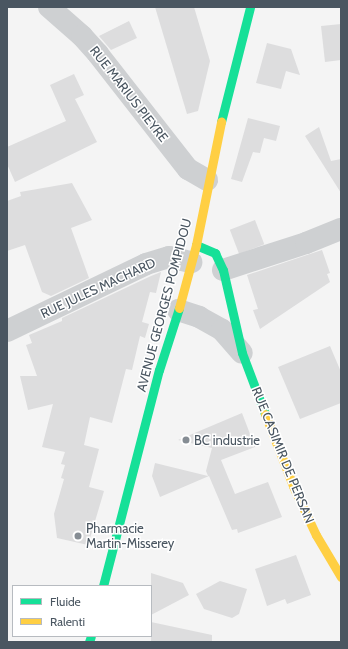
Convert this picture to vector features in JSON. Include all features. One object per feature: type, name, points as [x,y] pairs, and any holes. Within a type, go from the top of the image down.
[{"type":"main road","name":"AVENUE GEORGES POMPIDOU","points":[[104,585],[159,370],[194,253],[207,180],[250,7]]},
{"type":"main road","name":"RUE CASIMIR DE PERSAN","points":[[194,253],[215,253],[223,270],[242,353],[295,492],[316,534],[341,577]]},
{"type":"street","name":"RUE MARIUS PIEYRE","points":[[49,7],[82,36],[98,54],[188,169],[207,180]]},
{"type":"street","points":[[223,270],[306,243],[341,229]]},
{"type":"street","name":"RUE JULES MACHARD","points":[[7,331],[146,264],[169,257],[194,253]]},
{"type":"street","name":"RUE CASIMIR DE PERSAN","points":[[178,310],[199,317],[222,330],[242,353]]},
{"type":"building","points":[[155,7],[194,7],[210,61],[198,111],[187,114]]},
{"type":"building","points":[[129,21],[137,38],[111,50],[99,36]]},
{"type":"building","points":[[341,24],[341,60],[325,62],[321,26]]},
{"type":"building","points":[[267,43],[291,49],[300,75],[286,71],[281,89],[256,83]]},
{"type":"building","points":[[74,74],[84,95],[75,99],[97,142],[15,182],[7,164],[7,147],[66,121],[50,85]]},
{"type":"building","points":[[248,118],[280,126],[276,141],[264,138],[260,153],[253,152],[242,182],[231,179]]},
{"type":"building","points":[[319,127],[331,161],[341,159],[341,193],[305,136]]},
{"type":"building","points":[[72,183],[92,220],[71,228],[89,278],[51,296],[42,292],[25,245],[7,251],[7,201],[21,196],[20,192]]},
{"type":"building","points":[[255,220],[264,244],[239,254],[230,230]]},
{"type":"building","points":[[322,250],[330,273],[327,274],[330,282],[260,329],[253,310],[258,309],[247,275]]},
{"type":"building","points":[[161,272],[156,293],[150,292],[142,322],[149,324],[145,338],[140,336],[132,370],[126,369],[112,423],[90,417],[84,445],[99,449],[89,487],[104,491],[88,545],[57,538],[54,514],[64,479],[61,478],[65,465],[61,464],[65,452],[42,447],[53,404],[28,410],[20,376],[37,376],[26,345],[32,343],[29,335],[62,321],[62,318]]},
{"type":"building","points":[[330,346],[341,372],[341,403],[300,419],[278,367]]},
{"type":"building","points":[[242,413],[255,447],[221,460],[235,494],[268,482],[282,517],[238,533],[237,529],[232,530],[209,476],[160,497],[152,476],[155,463],[208,476],[206,471],[212,448],[178,440]]},
{"type":"building","points":[[296,555],[311,595],[287,604],[285,599],[267,606],[255,569]]},
{"type":"building","points":[[151,573],[183,583],[189,595],[152,614]]},
{"type":"building","points":[[220,581],[247,589],[239,614],[232,618],[204,609],[196,594]]},
{"type":"building","points":[[152,622],[212,635],[212,642],[151,642]]},
{"type":"traffic: fast","points":[[221,122],[250,7]]},
{"type":"traffic: fast","points":[[196,245],[215,253],[223,270],[242,353],[265,414]]},
{"type":"traffic: fast","points":[[103,585],[159,370],[179,308]]},
{"type":"traffic: fast","points":[[89,642],[91,637]]},
{"type":"traffic: slow","points":[[179,308],[196,245],[221,122]]},
{"type":"traffic: slow","points":[[265,414],[293,486],[316,535],[341,577]]},
{"type":"place","name":"BC industrie","points":[[186,440]]},
{"type":"place","name":"Pharmacie Martin-Misserey","points":[[78,536]]}]
